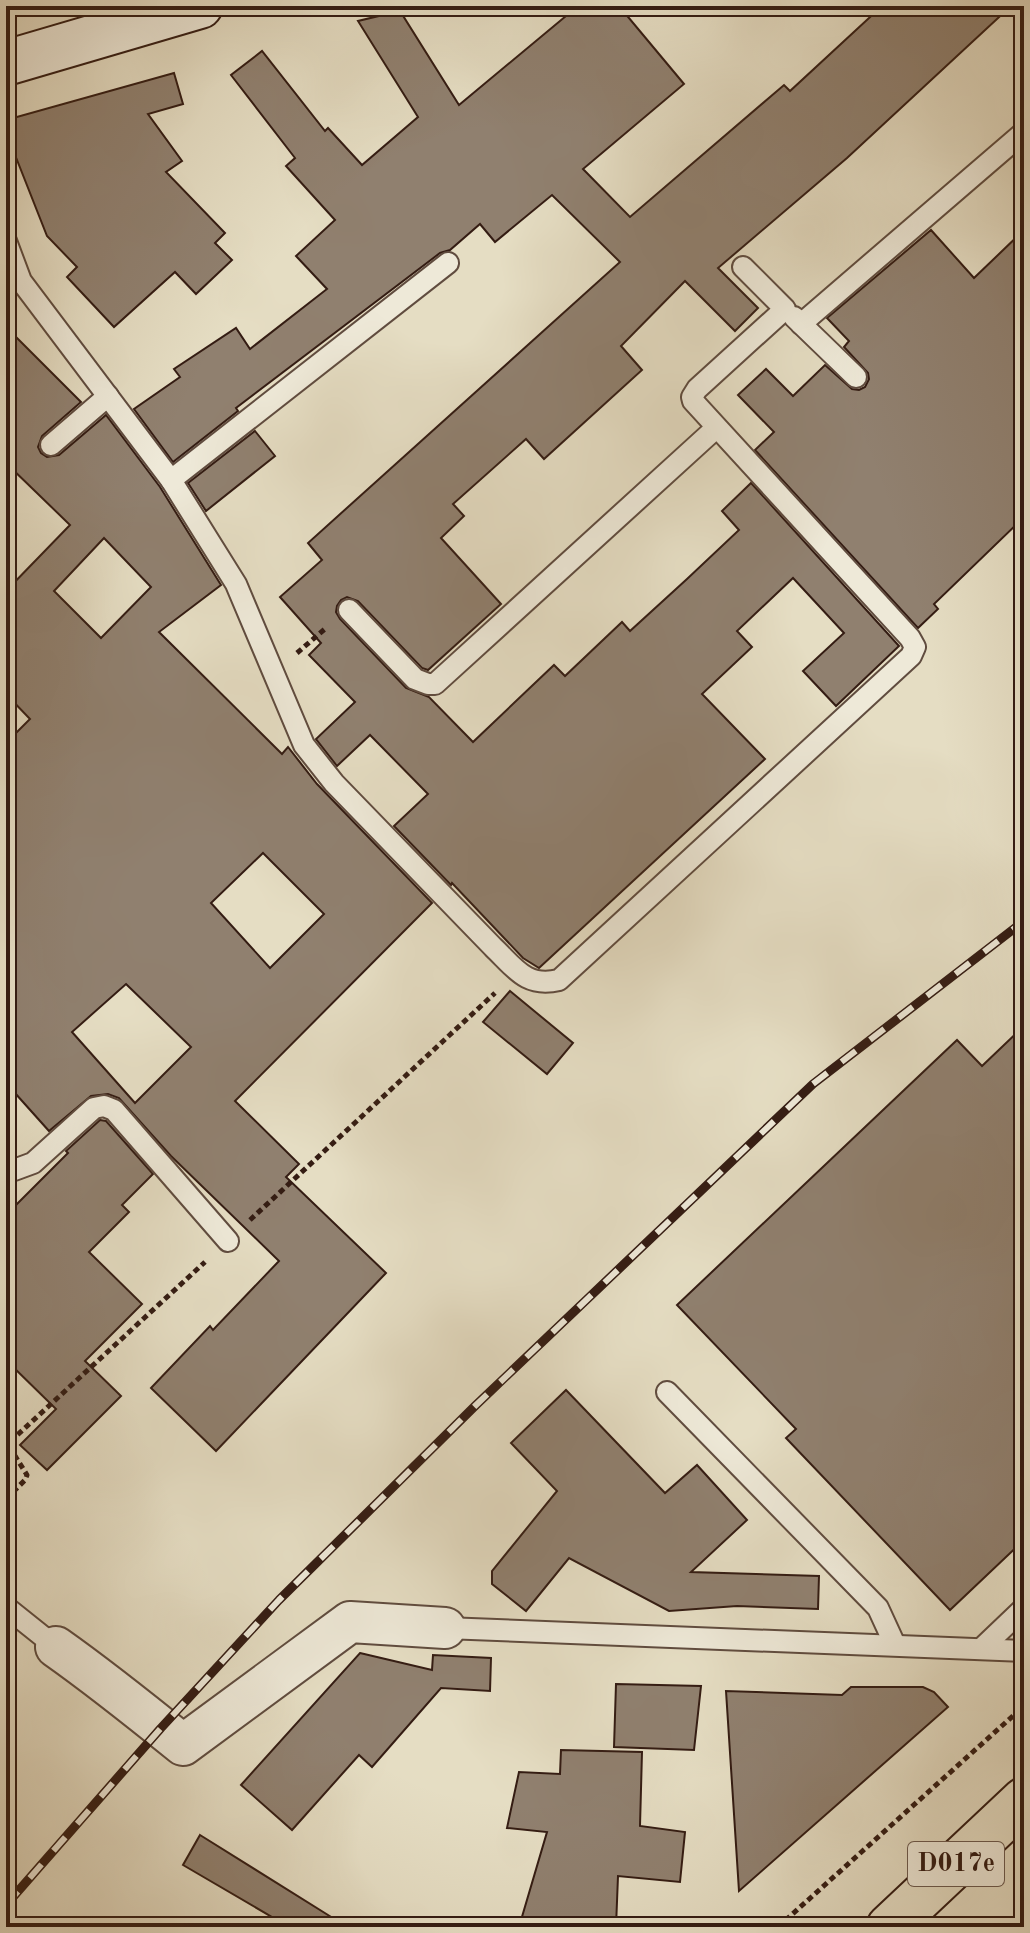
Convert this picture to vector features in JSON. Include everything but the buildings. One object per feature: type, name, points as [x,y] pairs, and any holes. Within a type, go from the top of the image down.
[{"type":"main road","points":[[6,63],[200,6]]},
{"type":"main road","name":"D017e","points":[[889,1927],[1024,1800]]},
{"type":"street","points":[[56,1647],[183,1745],[350,1622],[445,1628]]},
{"type":"lane","points":[[801,324],[1024,132]]},
{"type":"lane","points":[[6,241],[13,287],[108,396],[171,480],[236,584],[304,745],[334,783],[518,971],[531,980],[544,983],[559,980],[911,656],[915,647],[695,405],[692,397],[697,389],[785,309]]},
{"type":"lane","points":[[171,480],[448,263]]},
{"type":"lane","points":[[743,267],[856,377]]},
{"type":"lane","points":[[51,445],[108,396]]},
{"type":"lane","points":[[349,610],[415,679],[435,684],[716,428]]},
{"type":"lane","points":[[6,1168],[14,1170],[33,1163],[94,1108],[104,1106],[114,1110],[228,1241]]},
{"type":"lane","points":[[667,1392],[878,1608],[895,1645]]},
{"type":"lane","points":[[6,1607],[56,1647]]},
{"type":"lane","points":[[981,1649],[1024,1608]]},
{"type":"lane","points":[[445,1628],[1024,1651]]},
{"type":"path","points":[[274,672],[349,610]]},
{"type":"path","points":[[778,1927],[1024,1706]]},
{"type":"railway","points":[[6,1905],[161,1728],[279,1600],[475,1406],[813,1084],[1024,921]]}]
